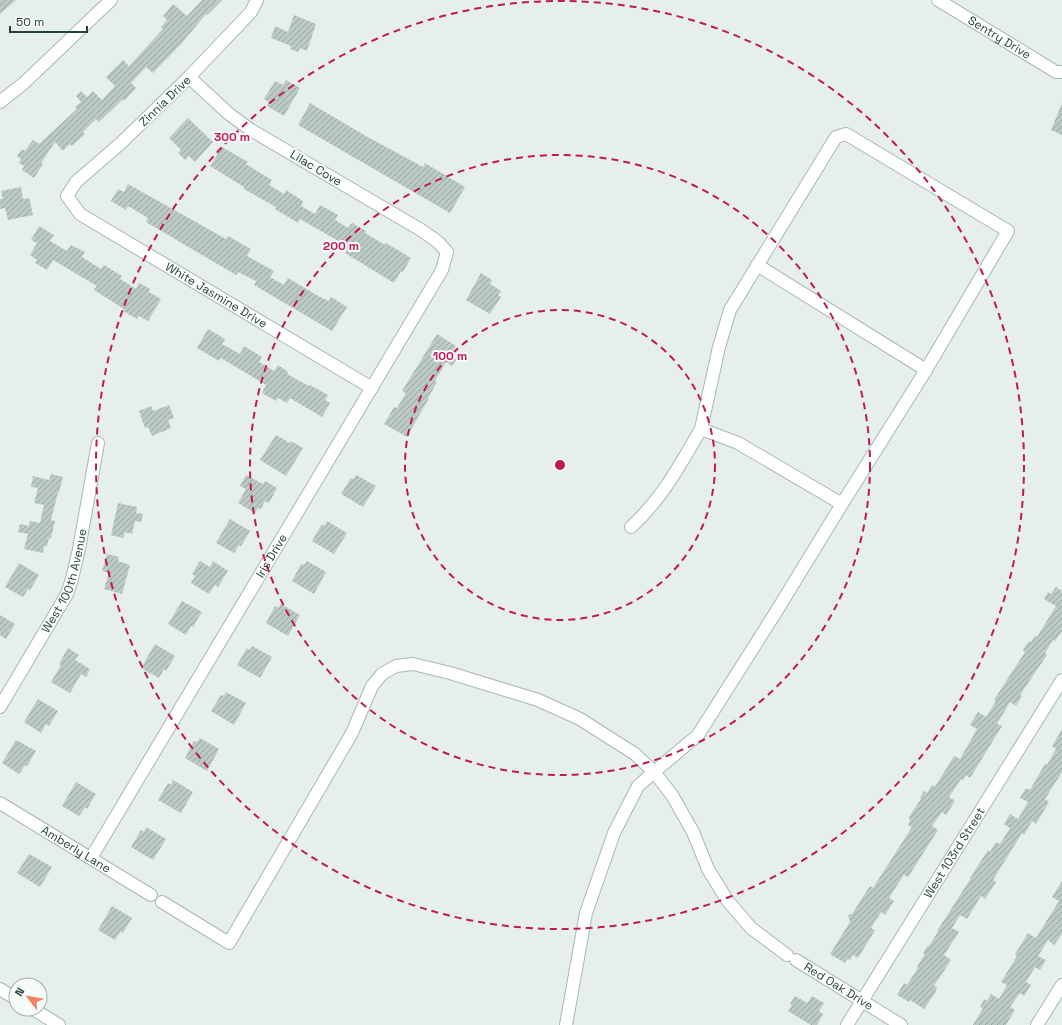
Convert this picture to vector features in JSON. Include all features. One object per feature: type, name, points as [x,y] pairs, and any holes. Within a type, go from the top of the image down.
[{"type":"street","points":[[0,102],[24,83],[111,0]]},
{"type":"street","name":"Zinnia Drive","points":[[67,196],[76,182],[121,143],[189,77],[251,12],[257,0]]},
{"type":"street","name":"Sentry Drive","points":[[938,0],[1056,72],[1062,72]]},
{"type":"street","name":"Lilac Cove","points":[[189,77],[229,114],[251,130],[421,230],[438,242],[447,252]]},
{"type":"street","points":[[566,1025],[586,913],[614,833],[638,786],[698,735],[926,370],[1008,231],[846,134],[836,136],[730,310],[701,429],[672,479],[647,513],[631,527]]},
{"type":"street","name":"White Jasmine Drive","points":[[67,196],[80,214],[372,388]]},
{"type":"street","name":"Iris Drive","points":[[91,858],[442,270],[447,252]]},
{"type":"street","points":[[757,265],[926,370]]},
{"type":"street","points":[[701,429],[738,443],[842,504]]},
{"type":"street","name":"West 100th Avenue","points":[[0,707],[67,594],[79,549],[98,443]]},
{"type":"street","name":"Red Oak Drive","points":[[162,902],[229,943],[352,733],[372,686],[382,674],[396,666],[413,664],[450,673],[538,700],[586,723],[635,754],[654,772],[672,795],[690,826],[708,869],[727,900],[751,928],[792,957],[901,1025]]},
{"type":"street","name":"West 103rd Street","points":[[847,1025],[1062,680]]},
{"type":"street","name":"Amberly Lane","points":[[0,803],[151,895]]},
{"type":"street","points":[[1037,1025],[1062,985]]},
{"type":"street","points":[[46,1017],[59,1025]]},
{"type":"building","points":[[0,0],[16,0],[0,14]]},
{"type":"building","points":[[202,0],[222,0],[207,15],[206,14],[181,44],[153,73],[146,67],[131,83],[136,88],[124,101],[123,99],[99,122],[96,119],[83,132],[85,134],[72,146],[70,144],[63,151],[55,142],[41,163],[43,164],[34,178],[22,170],[24,166],[19,163],[21,159],[17,156],[22,149],[25,151],[33,140],[39,144],[77,109],[75,107],[81,102],[76,96],[81,91],[87,97],[93,91],[102,100],[115,86],[106,77],[123,60],[129,66],[163,29],[161,27],[167,20],[163,16],[173,4],[187,16]]},
{"type":"building","points":[[294,15],[316,24],[307,51],[300,48],[298,52],[290,49],[291,46],[271,38],[275,26],[288,32]]},
{"type":"building","points":[[286,80],[300,88],[284,116],[267,106],[269,102],[264,99],[275,81],[283,85]]},
{"type":"building","points":[[310,103],[364,135],[423,167],[425,163],[465,187],[450,213],[298,125]]},
{"type":"building","points":[[1062,103],[1062,135],[1051,130]]},
{"type":"building","points":[[188,118],[213,142],[195,162],[189,156],[185,160],[178,153],[181,150],[169,138]]},
{"type":"building","points":[[222,147],[248,162],[246,164],[272,180],[269,185],[284,194],[286,190],[303,201],[301,206],[315,214],[320,205],[338,215],[335,220],[348,228],[352,223],[385,245],[386,243],[411,258],[403,272],[401,271],[394,283],[345,253],[347,250],[339,245],[340,242],[300,219],[298,223],[275,209],[276,207],[244,189],[244,187],[210,166]]},
{"type":"building","points":[[128,184],[226,239],[228,236],[251,249],[247,256],[274,271],[270,277],[284,285],[288,278],[320,297],[329,301],[331,297],[347,307],[332,331],[254,285],[256,281],[238,272],[236,275],[146,222],[148,218],[128,206],[126,210],[111,201],[118,189],[124,192]]},
{"type":"building","points":[[21,187],[23,199],[29,198],[33,215],[8,220],[5,208],[0,209],[0,199],[3,199],[1,191]]},
{"type":"building","points":[[39,226],[54,235],[50,241],[67,251],[71,245],[85,252],[82,257],[101,269],[104,265],[122,276],[120,279],[136,289],[139,283],[150,289],[149,292],[161,299],[148,321],[139,316],[137,319],[123,311],[124,309],[94,290],[97,286],[53,260],[47,270],[35,263],[37,260],[30,255],[37,243],[31,240]]},
{"type":"building","points":[[481,273],[492,280],[490,284],[501,291],[498,295],[501,297],[490,314],[466,300]]},
{"type":"building","points":[[208,329],[225,339],[222,344],[240,354],[244,346],[262,357],[259,362],[274,371],[278,365],[288,372],[287,374],[328,395],[325,400],[330,403],[322,417],[290,398],[287,403],[278,398],[276,401],[262,393],[266,385],[221,358],[219,361],[197,348]]},
{"type":"building","points":[[437,334],[456,346],[450,355],[457,359],[452,366],[446,362],[435,381],[437,382],[429,398],[407,437],[384,424],[394,407],[397,408],[406,393],[402,391]]},
{"type":"building","points":[[169,405],[174,418],[168,420],[171,428],[152,436],[148,427],[145,428],[139,411],[151,406],[153,411]]},
{"type":"building","points":[[276,435],[303,448],[286,476],[260,460]]},
{"type":"building","points":[[51,474],[63,477],[51,520],[55,521],[51,538],[49,538],[47,546],[44,546],[43,553],[24,549],[28,534],[18,532],[20,524],[29,526],[30,521],[40,523],[44,505],[34,503],[38,488],[31,487],[33,476],[49,480]]},
{"type":"building","points":[[246,475],[263,484],[265,481],[277,488],[269,503],[265,501],[261,509],[258,508],[255,513],[238,503],[246,489],[240,486]]},
{"type":"building","points":[[356,475],[376,486],[363,507],[341,494],[351,478],[354,479]]},
{"type":"building","points":[[118,503],[137,507],[136,513],[143,514],[141,522],[135,521],[132,534],[125,532],[123,538],[111,535]]},
{"type":"building","points":[[230,519],[250,531],[241,546],[239,545],[234,553],[216,543]]},
{"type":"building","points":[[327,521],[347,533],[334,554],[312,541],[322,524],[325,526]]},
{"type":"building","points":[[107,554],[119,557],[118,561],[130,565],[122,594],[104,589],[109,573],[102,571]]},
{"type":"building","points":[[200,561],[210,567],[213,561],[228,571],[218,587],[215,585],[209,594],[191,583],[195,576],[192,574]]},
{"type":"building","points":[[307,561],[326,572],[314,594],[292,581],[301,564],[304,565]]},
{"type":"building","points":[[19,563],[39,575],[30,590],[28,589],[23,597],[5,587]]},
{"type":"building","points":[[1056,587],[1062,591],[1062,631],[1055,641],[1053,640],[1045,653],[1047,655],[1020,695],[1022,696],[1016,706],[1010,702],[997,724],[1002,726],[970,778],[966,775],[963,780],[961,779],[949,797],[955,801],[946,815],[942,812],[932,826],[938,830],[908,877],[904,875],[889,898],[894,901],[885,915],[881,912],[871,928],[875,930],[858,958],[853,955],[850,960],[847,959],[845,963],[830,954],[850,922],[848,915],[852,914],[870,886],[873,888],[912,827],[908,825],[910,821],[909,817],[921,799],[920,798],[924,791],[927,793],[932,785],[935,787],[954,756],[960,759],[977,729],[970,725],[978,712],[986,717],[996,701],[994,700],[1025,652],[1023,650],[1029,641],[1031,642],[1035,636],[1037,637],[1056,606],[1044,599],[1048,592],[1051,594]]},
{"type":"building","points":[[182,601],[202,612],[186,635],[168,624]]},
{"type":"building","points":[[281,604],[300,615],[288,636],[266,623],[275,606],[278,608]]},
{"type":"building","points":[[0,615],[15,624],[6,639],[0,635]]},
{"type":"building","points":[[155,644],[175,656],[166,671],[164,669],[159,678],[141,668]]},
{"type":"building","points":[[252,646],[272,657],[260,678],[237,665],[247,648],[250,650]]},
{"type":"building","points":[[68,648],[79,655],[75,660],[90,669],[86,677],[81,674],[70,693],[51,682],[61,665],[59,664]]},
{"type":"building","points":[[226,692],[246,703],[234,725],[211,711],[221,695],[224,696]]},
{"type":"building","points":[[38,699],[58,711],[49,726],[46,724],[41,733],[24,722]]},
{"type":"building","points":[[1062,729],[1062,772],[1045,799],[1049,802],[1036,824],[1032,821],[1024,835],[1022,833],[993,880],[996,882],[985,899],[981,896],[967,919],[960,915],[952,928],[959,932],[944,955],[951,960],[934,986],[937,987],[935,993],[924,1009],[910,1000],[909,1002],[897,995],[904,983],[907,985],[918,968],[917,967],[925,954],[923,953],[938,932],[937,931],[988,850],[990,852],[996,842],[1000,844],[1010,828],[1004,824],[1010,814],[1018,819],[1028,802],[1020,798],[1026,788],[1030,790],[1045,764],[1047,765],[1056,749],[1052,746]]},
{"type":"building","points":[[200,738],[219,749],[207,771],[185,758],[194,741],[197,742]]},
{"type":"building","points":[[16,740],[36,751],[27,766],[25,765],[19,774],[2,763]]},
{"type":"building","points":[[173,780],[193,792],[181,813],[158,800],[168,783],[171,785]]},
{"type":"building","points":[[76,782],[96,794],[87,809],[85,807],[79,816],[62,806]]},
{"type":"building","points":[[146,827],[166,839],[153,860],[131,847],[141,830],[144,832]]},
{"type":"building","points":[[29,854],[52,867],[40,887],[17,873]]},
{"type":"building","points":[[1062,881],[1062,934],[1054,945],[1048,940],[1038,956],[1046,960],[1040,970],[1035,967],[1026,982],[1031,985],[1024,996],[1020,993],[1010,1007],[1015,1010],[1006,1025],[973,1025],[983,1008],[980,1007],[984,999],[987,1001],[991,994],[999,999],[1007,985],[1001,982],[1017,956],[1015,954],[1028,933],[1036,938],[1059,901],[1052,897]]},
{"type":"building","points":[[112,906],[132,918],[123,933],[121,931],[115,940],[98,930]]},
{"type":"building","points":[[795,996],[807,1003],[812,996],[824,1003],[819,1011],[823,1014],[817,1025],[811,1025],[788,1011]]}]
